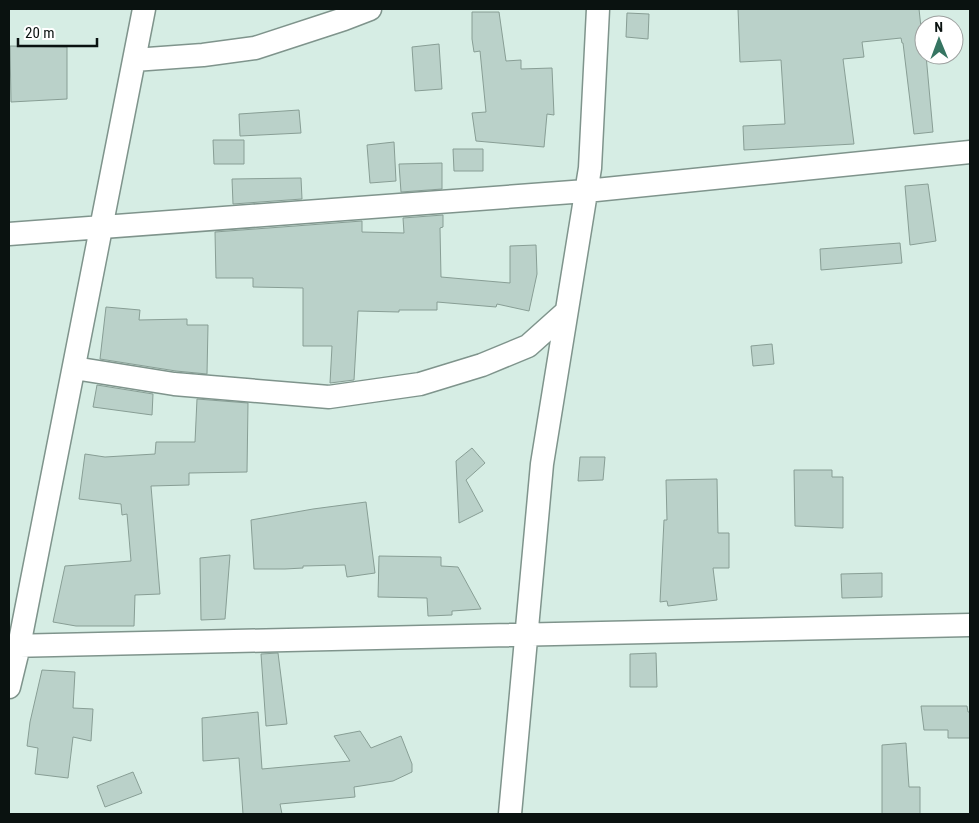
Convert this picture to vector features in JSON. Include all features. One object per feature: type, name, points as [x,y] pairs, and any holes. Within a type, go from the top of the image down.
[{"type":"street","points":[[9,687],[14,646],[74,368],[144,9]]},
{"type":"street","points":[[134,60],[202,55],[255,48],[370,9]]},
{"type":"street","points":[[510,814],[542,464],[590,168],[598,9]]},
{"type":"street","points":[[9,234],[586,191],[970,152]]},
{"type":"street","points":[[74,368],[174,384],[329,397],[420,384],[482,365],[528,346],[566,312]]},
{"type":"street","points":[[14,646],[970,626]]},
{"type":"building","points":[[738,9],[919,9],[920,15],[914,15],[914,65],[927,65],[933,132],[914,134],[901,38],[862,42],[864,57],[843,59],[854,144],[744,150],[743,126],[785,124],[781,60],[740,62]]},
{"type":"building","points":[[472,12],[499,12],[506,61],[521,60],[521,69],[552,68],[554,115],[547,114],[544,147],[476,141],[472,113],[486,112],[480,51],[474,52],[472,39]]},
{"type":"building","points":[[627,13],[649,14],[648,39],[626,37]]},
{"type":"building","points":[[439,44],[442,89],[415,91],[412,47]]},
{"type":"building","points":[[10,46],[67,47],[67,99],[11,102]]},
{"type":"building","points":[[299,110],[301,133],[240,136],[239,114]]},
{"type":"building","points":[[213,140],[244,140],[244,164],[214,164]]},
{"type":"building","points":[[394,142],[396,181],[370,183],[367,145]]},
{"type":"building","points":[[453,149],[483,149],[483,171],[454,171]]},
{"type":"building","points":[[442,163],[442,189],[401,192],[399,164]]},
{"type":"building","points":[[301,178],[302,199],[233,204],[232,179]]},
{"type":"building","points":[[928,184],[936,241],[910,245],[905,186]]},
{"type":"building","points":[[443,215],[443,227],[440,228],[441,277],[510,283],[510,246],[536,245],[537,274],[529,311],[497,304],[496,307],[437,302],[437,310],[399,310],[399,312],[358,311],[354,380],[330,383],[332,346],[303,346],[303,288],[253,287],[253,278],[216,278],[215,232],[362,221],[362,232],[404,233],[403,218]]},
{"type":"building","points":[[900,243],[902,263],[821,270],[820,249]]},
{"type":"building","points":[[106,307],[140,310],[139,320],[187,319],[187,325],[208,325],[207,374],[100,359]]},
{"type":"building","points":[[772,344],[774,364],[753,366],[751,346]]},
{"type":"building","points":[[97,385],[153,394],[152,415],[93,407]]},
{"type":"building","points":[[197,399],[248,403],[247,472],[189,473],[189,485],[151,486],[160,594],[135,595],[134,626],[76,626],[53,622],[65,566],[131,561],[127,514],[122,515],[121,504],[79,499],[85,454],[105,457],[155,454],[156,442],[195,442]]},
{"type":"building","points":[[472,448],[485,463],[466,480],[483,511],[459,523],[456,461]]},
{"type":"building","points":[[580,457],[605,457],[603,480],[578,481]]},
{"type":"building","points":[[794,470],[832,470],[832,477],[843,477],[843,528],[795,526]]},
{"type":"building","points":[[717,479],[718,533],[729,533],[729,568],[713,568],[717,600],[668,606],[667,601],[660,602],[664,520],[667,520],[666,480]]},
{"type":"building","points":[[366,502],[375,573],[347,577],[345,565],[254,569],[251,520]]},
{"type":"building","points":[[230,555],[225,619],[201,620],[200,558]]},
{"type":"building","points":[[379,556],[441,557],[441,566],[458,567],[481,609],[452,611],[452,615],[428,616],[427,598],[378,597]]},
{"type":"building","points":[[882,573],[882,597],[842,598],[841,574]]},
{"type":"building","points":[[278,653],[287,724],[266,726],[261,654]]},
{"type":"building","points":[[656,653],[657,687],[630,687],[630,654]]},
{"type":"building","points":[[42,670],[75,672],[73,708],[93,709],[91,741],[73,737],[68,778],[35,774],[38,748],[27,746],[30,722]]},
{"type":"building","points":[[921,706],[967,706],[968,712],[970,712],[970,738],[948,738],[948,730],[924,730]]},
{"type":"building","points":[[258,712],[262,769],[350,761],[334,736],[360,731],[371,748],[401,736],[412,764],[412,772],[393,781],[354,787],[355,797],[280,804],[282,814],[243,814],[239,758],[203,761],[202,718]]},
{"type":"building","points":[[906,743],[909,787],[920,787],[920,814],[882,814],[882,745]]},
{"type":"building","points":[[133,772],[142,793],[105,807],[97,786]]}]
